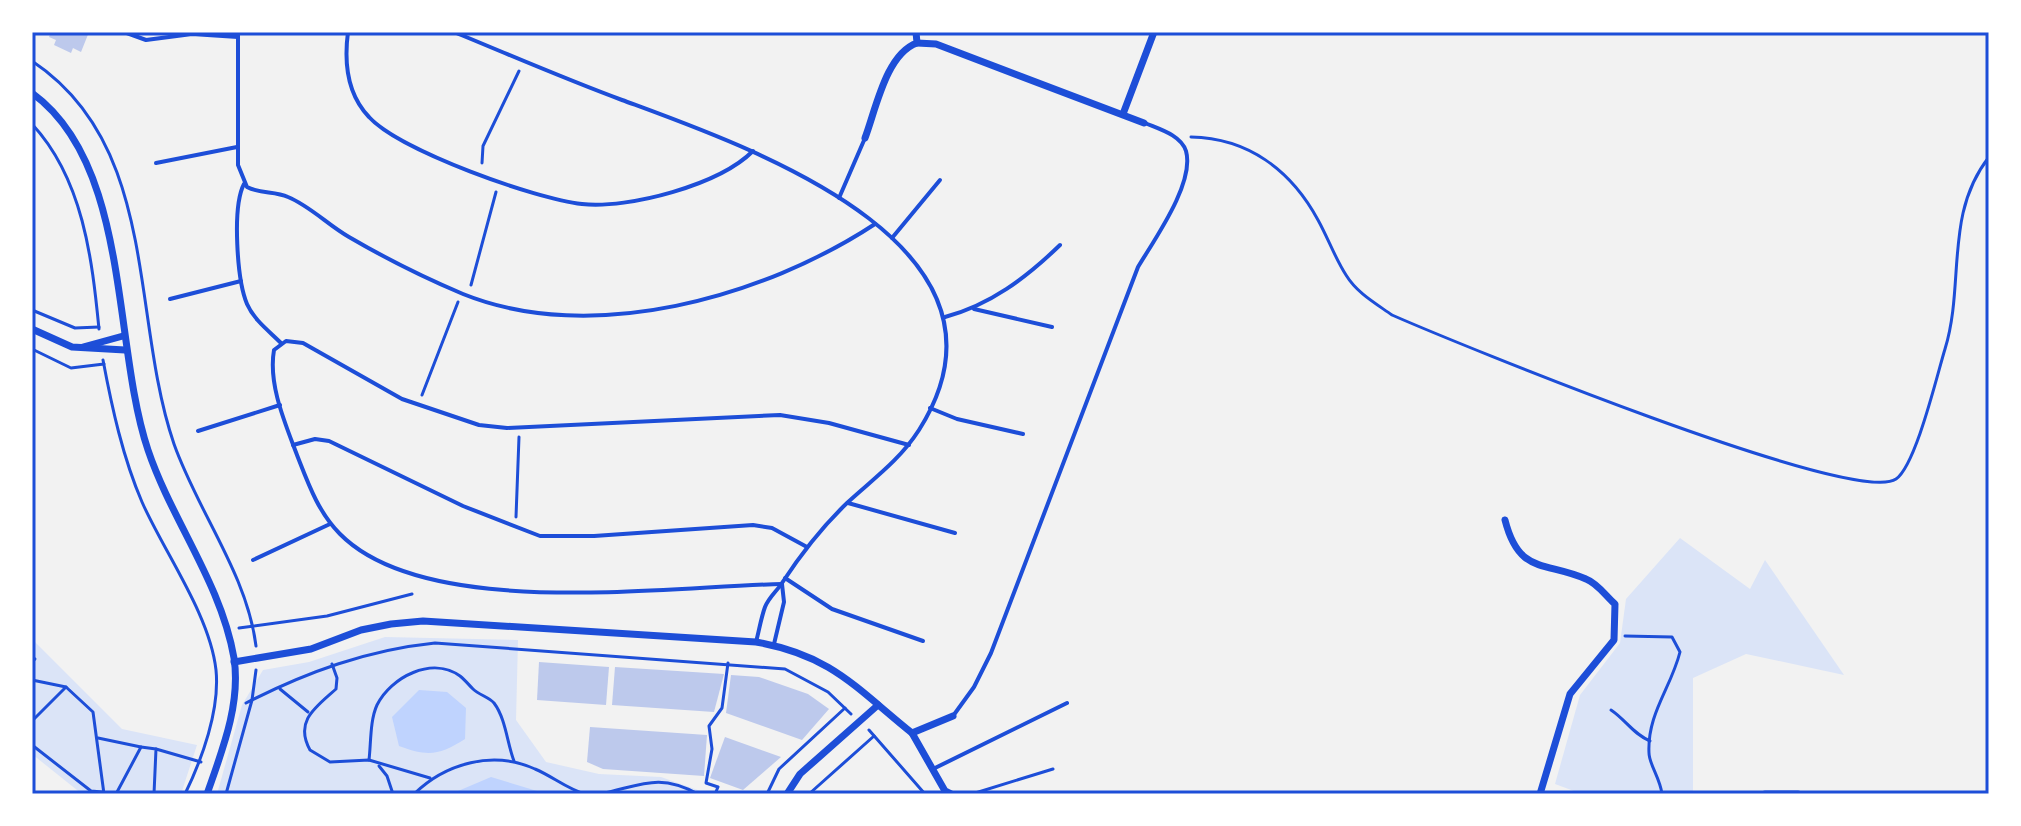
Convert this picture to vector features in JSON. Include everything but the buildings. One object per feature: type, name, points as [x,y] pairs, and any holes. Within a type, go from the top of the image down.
[{"type":"street","points":[[916,32],[917,43]]},
{"type":"street","points":[[1123,114],[1154,32]]},
{"type":"street","points":[[865,138],[898,55],[917,43],[936,44],[1144,123]]},
{"type":"street","points":[[32,93],[63,124],[90,173],[107,234],[125,350],[149,451],[216,596],[228,631],[234,662],[228,736],[207,794]]},
{"type":"street","points":[[32,329],[64,344],[125,350]]},
{"type":"street","points":[[81,347],[123,336]]},
{"type":"street","points":[[1505,520],[1509,535],[1528,562],[1589,579],[1615,604],[1614,640],[1570,694],[1540,794]]},
{"type":"street","points":[[234,662],[311,649],[361,630],[423,621],[774,645],[831,666],[912,733],[932,770],[951,794]]},
{"type":"street","points":[[787,794],[800,774],[878,705]]},
{"type":"street","points":[[912,733],[953,716]]},
{"type":"street","points":[[1765,794],[1798,794]]},
{"type":"lane","points":[[124,32],[146,40],[192,34],[238,34],[237,147],[244,184],[238,213],[242,281],[251,311],[281,343]]},
{"type":"lane","points":[[348,32],[348,77],[367,116],[416,146],[495,180],[568,201],[615,203],[696,183],[738,165],[753,151]]},
{"type":"lane","points":[[454,32],[753,151],[839,198],[875,224],[892,238],[929,282],[944,317],[943,365],[930,408],[909,445],[807,547],[765,608],[756,642]]},
{"type":"lane","points":[[953,716],[974,687],[991,653],[1138,267],[1166,222],[1179,193],[1186,171],[1186,150],[1175,137],[1144,123]]},
{"type":"lane","points":[[839,198],[865,138]]},
{"type":"lane","points":[[156,163],[237,147]]},
{"type":"lane","points":[[892,238],[940,180]]},
{"type":"lane","points":[[244,184],[251,190],[286,196],[347,236],[461,293],[553,312],[620,314],[665,309],[760,280],[847,243],[875,224]]},
{"type":"lane","points":[[944,317],[974,309],[1030,272],[1060,245]]},
{"type":"lane","points":[[170,299],[242,281]]},
{"type":"lane","points":[[974,309],[1052,327]]},
{"type":"lane","points":[[782,584],[754,582],[619,591],[463,586],[422,577],[385,563],[351,544],[331,524],[308,484],[280,405],[272,369],[274,350],[281,343],[303,343],[418,406],[479,425],[519,427],[780,415],[829,423],[909,445]]},
{"type":"lane","points":[[198,431],[280,405]]},
{"type":"lane","points":[[930,408],[957,419],[1023,434]]},
{"type":"lane","points":[[293,445],[315,439],[329,441],[513,529],[540,536],[594,536],[753,525],[772,528],[807,547]]},
{"type":"lane","points":[[848,503],[955,533]]},
{"type":"lane","points":[[253,560],[331,524]]},
{"type":"lane","points":[[785,578],[832,609],[923,641]]},
{"type":"lane","points":[[774,645],[784,602],[782,584]]},
{"type":"lane","points":[[932,770],[1067,703]]},
{"type":"path","points":[[32,61],[62,84],[82,107],[109,152],[137,248],[154,362],[173,440],[192,490],[237,578],[253,624],[257,657],[252,700],[226,794]]},
{"type":"path","points":[[481,174],[483,146],[524,61]]},
{"type":"path","points":[[1175,137],[1215,138],[1247,147],[1270,162],[1307,201],[1347,277],[1363,295],[1392,315],[1712,438],[1815,473],[1871,485],[1895,480],[1905,469],[1919,434],[1950,332],[1959,219],[1973,178],[1989,157]]},
{"type":"path","points":[[471,297],[473,277],[494,205],[495,180]]},
{"type":"path","points":[[418,406],[461,293]]},
{"type":"path","points":[[32,310],[75,328],[99,327]]},
{"type":"path","points":[[32,349],[71,368],[104,364]]},
{"type":"path","points":[[513,529],[519,427]]},
{"type":"path","points":[[205,636],[253,624],[327,616],[412,594]]},
{"type":"path","points":[[1614,634],[1643,639],[1672,637],[1680,652],[1652,719],[1648,757],[1660,776],[1662,794]]},
{"type":"path","points":[[252,700],[332,664],[380,650],[435,643],[785,669],[828,692],[874,736],[925,794]]},
{"type":"path","points":[[32,657],[35,659],[32,662]]},
{"type":"path","points":[[715,794],[718,787],[706,783],[712,749],[709,726],[722,708],[728,663]]},
{"type":"path","points":[[332,664],[337,678],[336,689],[309,713],[304,740],[323,760],[369,760],[430,778]]},
{"type":"path","points":[[369,760],[376,706],[386,692],[395,681],[411,673],[440,669],[459,675],[475,691],[493,702],[504,723],[514,761]]},
{"type":"path","points":[[32,680],[66,687],[93,712],[103,793],[91,791],[32,745]]},
{"type":"path","points":[[32,721],[66,687]]},
{"type":"path","points":[[280,689],[309,713]]},
{"type":"path","points":[[767,794],[779,769],[845,708]]},
{"type":"path","points":[[1611,710],[1623,718],[1636,735],[1650,741]]},
{"type":"path","points":[[809,794],[874,736]]},
{"type":"path","points":[[97,738],[156,749],[201,762]]},
{"type":"path","points":[[116,794],[141,747]]},
{"type":"path","points":[[154,794],[156,749]]},
{"type":"path","points":[[414,794],[430,778],[466,762],[514,761],[585,794]]},
{"type":"path","points":[[376,763],[387,776],[393,794]]},
{"type":"path","points":[[972,794],[1053,769]]},
{"type":"path","points":[[600,794],[635,782],[669,781],[698,794]]},
{"type":"shaded area","points":[[1680,538],[1750,589],[1765,560],[1844,675],[1746,654],[1693,678],[1693,791],[1582,794],[1555,784],[1580,695],[1620,643],[1626,599]]},
{"type":"shaded area","points":[[385,637],[518,640],[516,720],[546,762],[599,774],[661,777],[709,794],[217,794],[242,705],[263,670],[309,662]]},
{"type":"shaded area","points":[[32,639],[122,729],[197,745],[181,794],[82,794],[32,754]]},
{"type":"water","points":[[419,690],[447,692],[466,708],[465,739],[434,753],[399,746],[392,717]]},
{"type":"water","points":[[491,777],[547,794],[451,794]]}]
